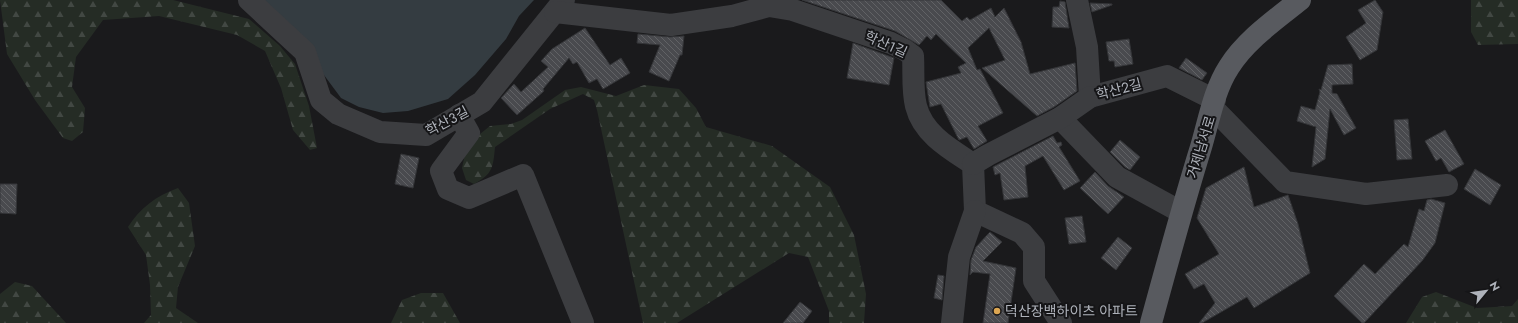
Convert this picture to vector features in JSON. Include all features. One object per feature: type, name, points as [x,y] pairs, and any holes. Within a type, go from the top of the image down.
[{"type":"main road","name":"거제남서로","points":[[1151,323],[1181,212],[1220,85],[1230,66],[1245,48],[1264,29],[1300,0]]},
{"type":"street","name":"학산3길","points":[[249,0],[305,52],[321,100],[338,114],[380,132],[426,135],[482,102],[559,6]]},
{"type":"street","name":"학산2길","points":[[1077,0],[1087,47],[1090,97],[1167,76],[1214,104],[1285,182],[1366,194],[1447,185]]},
{"type":"street","name":"학산1길","points":[[559,6],[671,24],[732,16],[769,3],[891,43],[913,56],[916,104],[920,117],[939,142],[973,164]]},
{"type":"street","points":[[952,323],[959,257],[975,211],[973,164],[1060,118],[1090,97]]},
{"type":"street","points":[[459,115],[469,133],[441,171],[448,189],[469,198],[522,175],[583,323]]},
{"type":"street","points":[[1060,118],[1117,177],[1181,212]]},
{"type":"street","points":[[975,211],[1022,232],[1034,247],[1034,281],[1061,323]]},
{"type":"green space","points":[[0,0],[173,0],[249,19],[280,46],[295,64],[309,106],[317,148],[310,150],[293,130],[281,88],[265,51],[237,35],[159,16],[103,20],[76,57],[72,87],[85,108],[83,132],[72,141],[63,138],[35,100],[7,54]]},
{"type":"green space","points":[[1471,0],[1518,0],[1518,44],[1478,45],[1471,32]]},
{"type":"green space","points":[[644,85],[679,89],[696,108],[706,127],[772,146],[830,187],[854,235],[866,294],[864,323],[829,323],[829,311],[808,257],[789,253],[677,323],[643,323],[597,110],[594,100],[583,94],[550,109],[495,147],[494,160],[491,169],[485,177],[474,184],[466,180],[462,168],[465,154],[480,134],[490,126],[511,124],[522,120],[565,90],[581,87],[616,96]]},
{"type":"green space","points":[[178,188],[189,203],[195,246],[178,287],[176,308],[198,323],[144,323],[151,315],[150,285],[146,255],[128,227],[143,208],[149,203]]},
{"type":"green space","points":[[15,282],[32,286],[66,323],[0,323],[0,294]]},
{"type":"green space","points":[[1436,292],[1477,308],[1512,306],[1518,299],[1518,323],[1406,323],[1422,297]]},
{"type":"green space","points":[[421,293],[443,293],[460,323],[391,323],[402,300]]},
{"type":"shaded area","points":[[263,0],[534,0],[519,16],[506,39],[475,75],[448,99],[408,111],[383,113],[359,107],[341,98],[318,67]]},
{"type":"building","points":[[802,0],[941,0],[962,21],[967,17],[970,20],[991,8],[995,17],[1004,8],[1021,42],[1030,74],[1075,63],[1077,91],[1054,107],[1037,116],[982,68],[1005,60],[989,28],[968,48],[977,70],[980,69],[1003,113],[978,126],[987,141],[974,149],[967,137],[959,140],[941,104],[930,107],[926,82],[961,73],[958,67],[966,63],[936,34],[931,40],[927,36],[919,45],[895,31]]},
{"type":"building","points":[[1375,0],[1383,12],[1377,50],[1360,60],[1346,37],[1366,23],[1358,10]]},
{"type":"building","points":[[1060,1],[1065,2],[1069,28],[1052,27],[1053,7],[1059,7]]},
{"type":"building","points":[[1090,3],[1112,4],[1112,5],[1092,12]]},
{"type":"building","points":[[585,28],[610,65],[621,58],[630,73],[603,89],[597,79],[589,83],[577,62],[573,64],[569,58],[543,89],[544,91],[517,115],[501,98],[514,84],[521,92],[548,67],[541,61],[552,49]]},
{"type":"building","points":[[638,34],[670,37],[684,36],[682,55],[680,55],[669,81],[649,72],[660,45],[637,43]]},
{"type":"building","points":[[1129,39],[1133,64],[1115,67],[1114,61],[1109,61],[1106,42]]},
{"type":"building","points":[[853,43],[894,58],[889,85],[847,78]]},
{"type":"building","points":[[1186,58],[1207,73],[1202,80],[1179,68]]},
{"type":"building","points":[[1352,64],[1353,84],[1332,85],[1332,93],[1337,94],[1356,128],[1344,135],[1330,109],[1325,159],[1312,167],[1316,127],[1297,121],[1301,106],[1315,110],[1320,92],[1319,89],[1321,90],[1328,65]]},
{"type":"building","points":[[1408,119],[1412,159],[1397,160],[1394,120]]},
{"type":"building","points":[[1445,130],[1464,164],[1449,172],[1441,158],[1436,161],[1425,141]]},
{"type":"building","points":[[1053,136],[1057,143],[1061,142],[1062,145],[1059,147],[1080,181],[1064,190],[1043,156],[1025,166],[1028,197],[1004,200],[1000,173],[995,175],[993,167]]},
{"type":"building","points":[[1120,140],[1140,157],[1130,170],[1110,152]]},
{"type":"building","points":[[401,154],[419,158],[413,188],[395,184]]},
{"type":"building","points":[[1244,167],[1254,207],[1288,195],[1298,224],[1310,273],[1254,308],[1247,297],[1202,323],[1199,323],[1215,303],[1204,284],[1194,289],[1185,274],[1219,254],[1197,218],[1206,188]]},
{"type":"building","points":[[1475,169],[1501,185],[1490,205],[1464,189]]},
{"type":"building","points":[[1095,172],[1108,186],[1124,197],[1108,214],[1080,188]]},
{"type":"building","points":[[0,184],[17,184],[16,214],[0,213]]},
{"type":"building","points":[[1431,199],[1445,203],[1435,243],[1422,261],[1364,323],[1362,323],[1334,296],[1364,264],[1375,274],[1404,244],[1408,247],[1419,209],[1424,211],[1427,200]]},
{"type":"building","points":[[1082,216],[1086,242],[1069,244],[1065,218]]},
{"type":"building","points":[[990,232],[1002,242],[983,261],[1016,268],[1008,323],[983,323],[990,274],[973,272],[970,275],[971,260],[976,247]]},
{"type":"building","points":[[1118,237],[1132,248],[1116,270],[1101,258]]},
{"type":"building","points":[[938,275],[944,276],[942,300],[934,298]]},
{"type":"building","points":[[800,302],[812,311],[803,323],[783,323]]},
{"type":"place","name":"덕산장백하이츠 아파트","points":[[997,311]]}]
